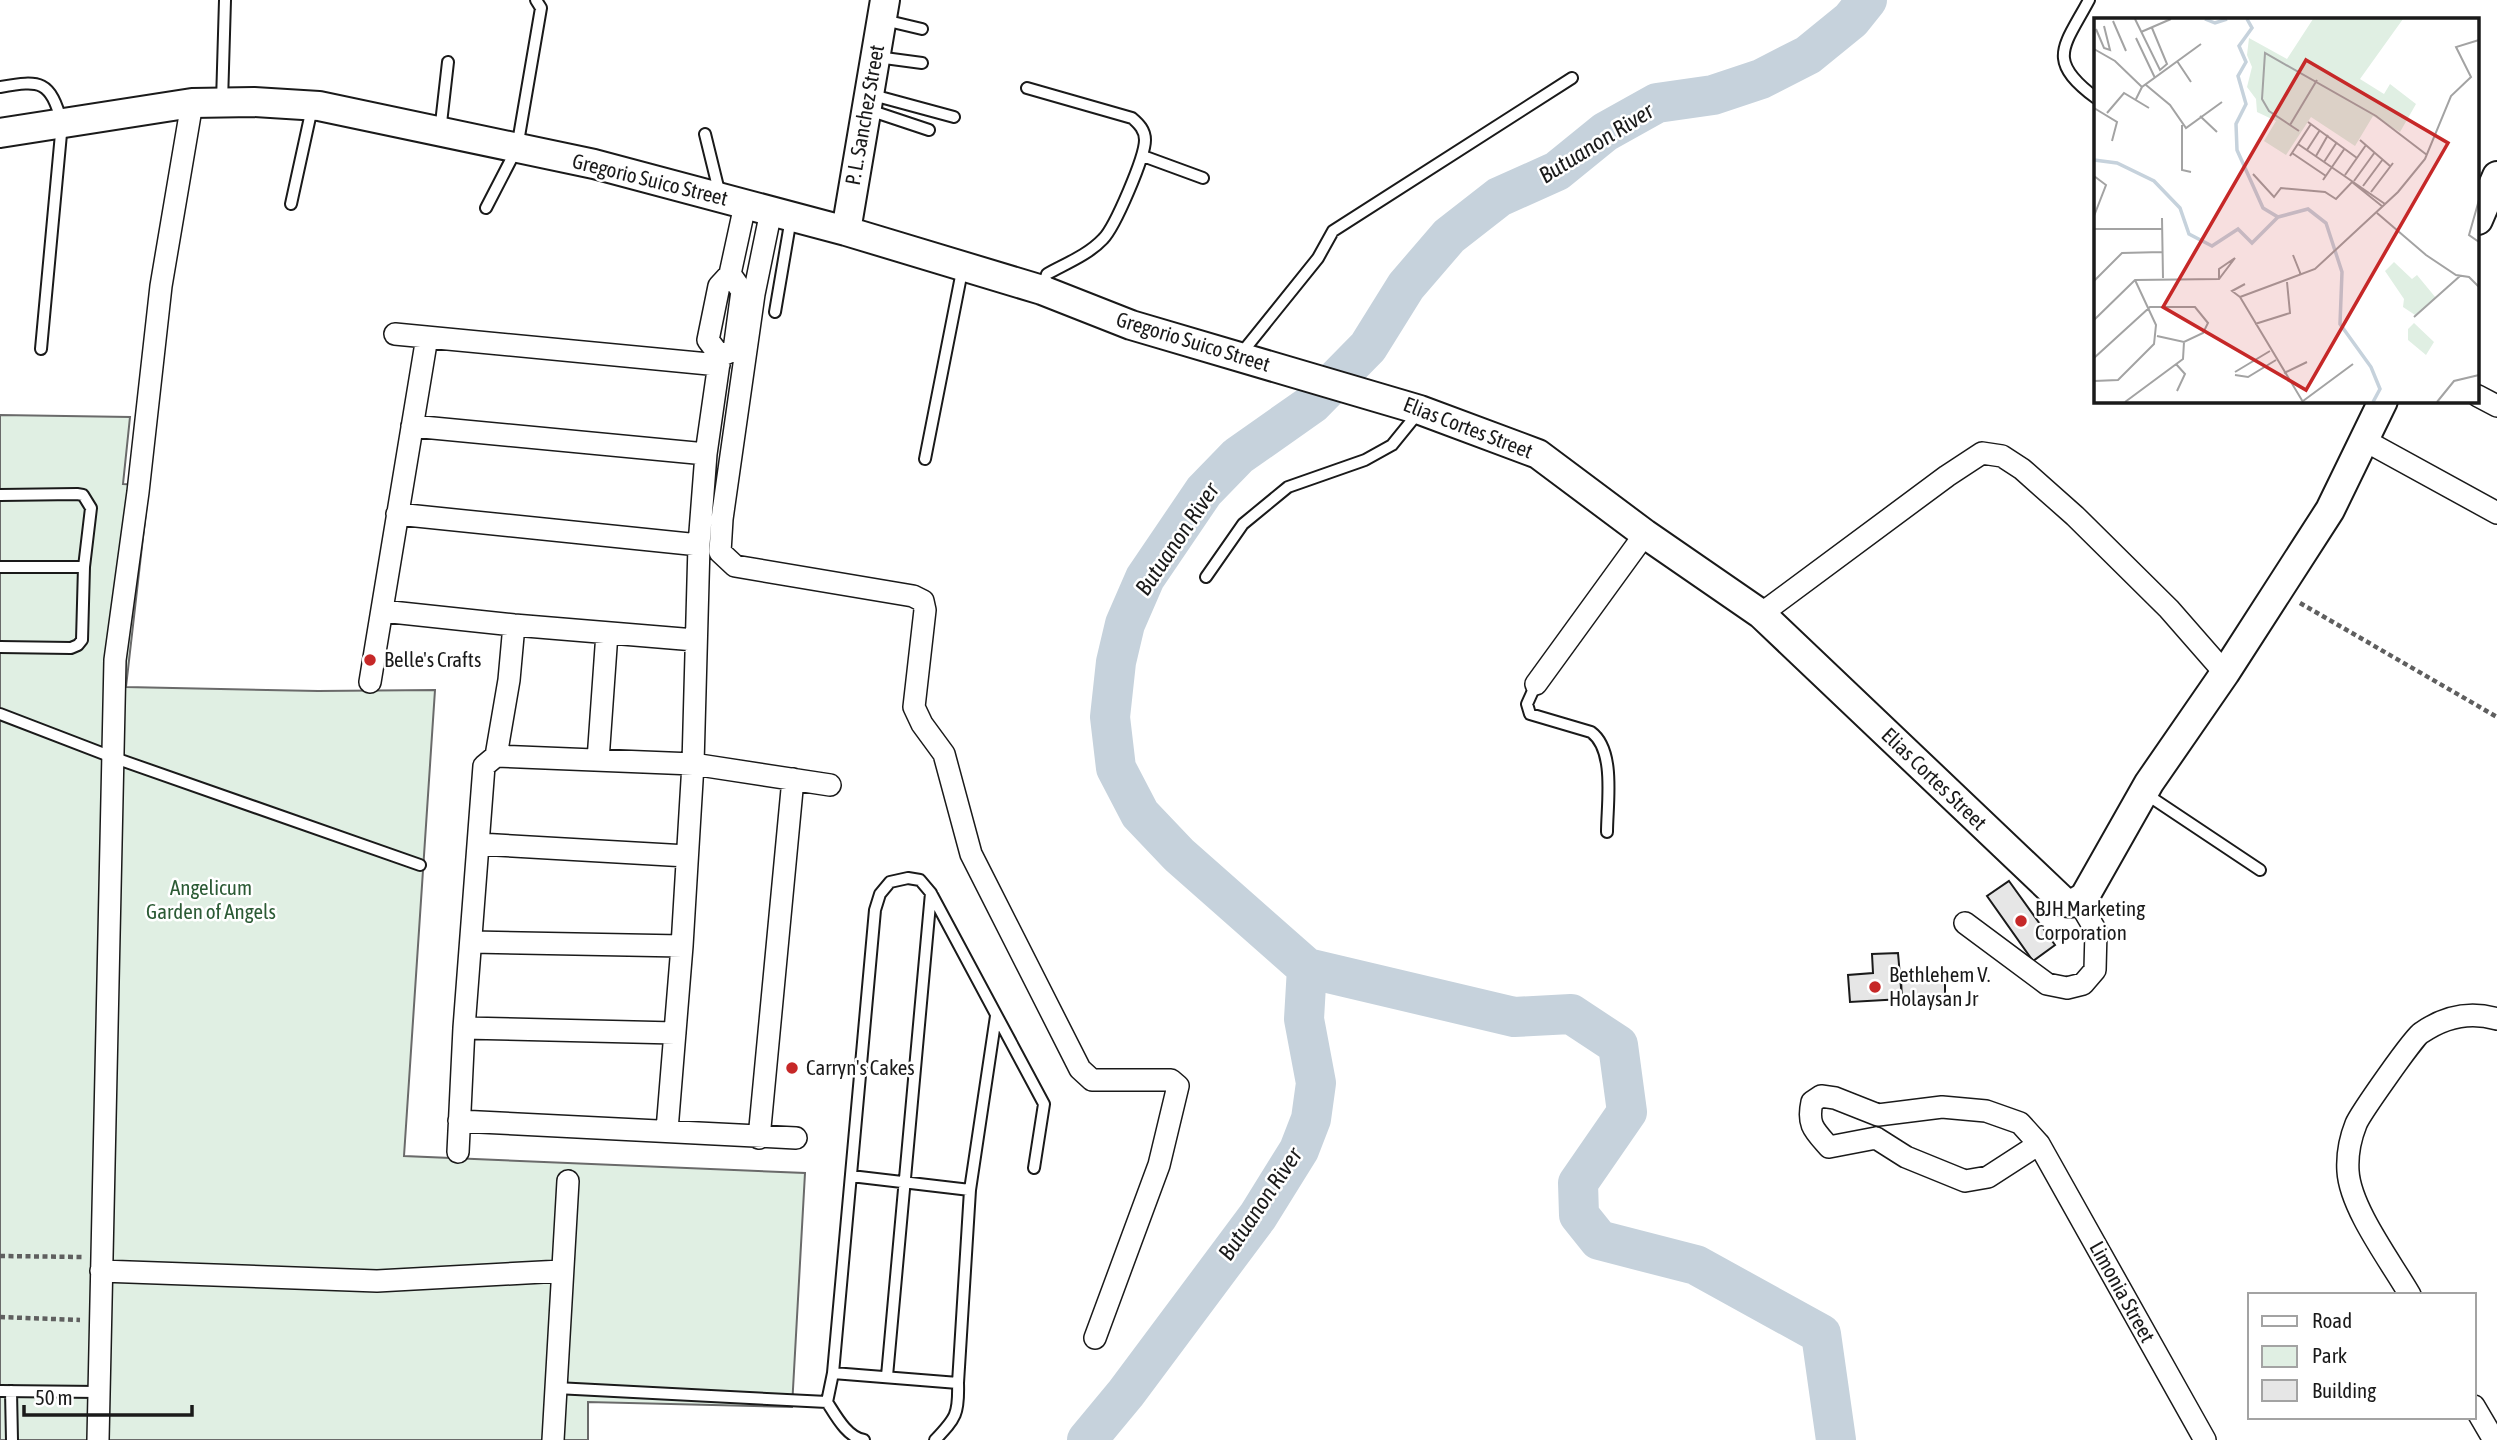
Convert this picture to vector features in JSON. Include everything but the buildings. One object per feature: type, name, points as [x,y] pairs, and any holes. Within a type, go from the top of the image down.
[{"type":"street","name":"P. L. Sanchez Street","points":[[846,231],[883,10]]},
{"type":"street","name":"Gregorio Suico Street","points":[[0,133],[192,103],[312,105],[594,164],[846,231],[1042,290],[1131,325],[1283,370]]},
{"type":"street","points":[[98,1440],[116,660],[161,286],[192,103]]},
{"type":"street","points":[[2480,215],[2497,176]]},
{"type":"street","points":[[395,334],[719,361],[734,350],[742,291],[730,274],[757,207]]},
{"type":"street","points":[[757,207],[754,293],[722,519],[720,552],[735,566],[913,597],[923,601],[925,610],[914,707],[917,716],[944,754],[971,854],[1080,1069],[1092,1080],[1171,1080],[1178,1086],[1159,1165],[1095,1338]]},
{"type":"street","points":[[370,682],[427,337]]},
{"type":"street","points":[[667,1130],[693,764],[699,545],[706,454],[719,361]]},
{"type":"street","name":"Elias Cortes Street","points":[[1283,370],[1410,406],[1538,454],[1645,534],[1761,614],[2064,902],[2079,902]]},
{"type":"street","points":[[2480,397],[2497,406]]},
{"type":"street","points":[[1965,923],[2047,984],[2067,988],[2083,984],[2095,970],[2096,931],[2079,902],[2090,888],[2144,792],[2330,510],[2383,402]]},
{"type":"street","points":[[412,426],[706,454]]},
{"type":"street","points":[[2364,440],[2497,513]]},
{"type":"street","points":[[1761,614],[1982,453],[2002,456],[2022,469],[2075,516],[2169,609],[2225,673]]},
{"type":"street","points":[[397,514],[699,545]]},
{"type":"street","points":[[1535,684],[1645,534]]},
{"type":"street","points":[[382,611],[695,640]]},
{"type":"street","points":[[458,1152],[464,1028],[484,766],[496,756],[509,680],[514,625]]},
{"type":"street","points":[[598,760],[607,633]]},
{"type":"street","points":[[496,756],[693,764],[830,785]]},
{"type":"street","points":[[759,1138],[793,779]]},
{"type":"street","points":[[479,844],[687,856]]},
{"type":"street","points":[[472,942],[682,946]]},
{"type":"street","points":[[2409,1293],[2354,1198],[2348,1173],[2348,1149],[2356,1122],[2418,1034],[2440,1022],[2462,1016],[2480,1014],[2497,1018]]},
{"type":"street","points":[[464,1028],[675,1033]]},
{"type":"street","points":[[1875,1138],[1878,1115],[1835,1098],[1821,1097],[1812,1102],[1812,1129],[1829,1147],[1875,1138],[1906,1157],[1965,1181],[1988,1177],[2039,1143]]},
{"type":"street","name":"Limonia Street","points":[[1878,1115],[1942,1107],[1986,1111],[2020,1123],[2039,1143],[2205,1440]]},
{"type":"street","points":[[459,1121],[796,1138]]},
{"type":"street","points":[[554,1440],[561,1271],[568,1181]]},
{"type":"street","points":[[101,1264],[377,1281],[561,1271]]},
{"type":"street","points":[[2476,1409],[2494,1440]]},
{"type":"lane","points":[[222,102],[225,0]]},
{"type":"lane","points":[[486,208],[516,148],[541,8],[536,0]]},
{"type":"lane","points":[[2089,0],[2062,51],[2065,65],[2075,82],[2094,96]]},
{"type":"lane","points":[[883,10],[922,29]]},
{"type":"lane","points":[[875,57],[922,63]]},
{"type":"lane","points":[[440,132],[449,62]]},
{"type":"lane","points":[[1238,357],[1318,258],[1334,231],[1572,78]]},
{"type":"lane","points":[[0,87],[31,82],[42,85],[51,92],[62,122],[41,349]]},
{"type":"lane","points":[[1027,88],[1132,118],[1141,126],[1145,138],[1143,156],[1115,219],[1103,239],[1047,274],[1042,290]]},
{"type":"lane","points":[[868,102],[954,117]]},
{"type":"lane","points":[[868,102],[929,131]]},
{"type":"lane","points":[[291,204],[312,105]]},
{"type":"lane","points":[[705,134],[757,207],[775,312]]},
{"type":"lane","points":[[1143,156],[1203,178]]},
{"type":"lane","points":[[925,459],[963,266]]},
{"type":"lane","points":[[1206,577],[1243,524],[1288,487],[1365,460],[1392,445],[1410,406]]},
{"type":"lane","points":[[0,495],[83,495],[92,508],[84,567],[82,640],[78,645],[62,648],[0,647]]},
{"type":"lane","points":[[0,566],[84,567]]},
{"type":"lane","points":[[1535,684],[1527,704],[1530,714],[1591,732],[1602,744],[1607,769],[1607,832]]},
{"type":"lane","points":[[0,714],[112,757],[420,865]]},
{"type":"lane","points":[[2144,792],[2260,870]]},
{"type":"lane","points":[[864,1440],[841,1424],[827,1402],[833,1373],[876,910],[880,894],[890,882],[908,878],[920,880],[931,893],[1044,1104],[1034,1168]]},
{"type":"lane","points":[[887,1376],[931,893]]},
{"type":"lane","points":[[935,1440],[950,1424],[958,1407],[970,1190],[996,1016]]},
{"type":"lane","points":[[851,1177],[970,1190]]},
{"type":"lane","points":[[833,1373],[958,1383]]},
{"type":"lane","points":[[556,1388],[827,1402]]},
{"type":"lane","points":[[12,1440],[6,1391],[99,1392]]},
{"type":"path","points":[[2278,590],[2497,717]]},
{"type":"path","points":[[0,1256],[101,1264]]},
{"type":"path","points":[[0,1317],[100,1320]]},
{"type":"green space","name":"Angelicum Garden of Angels","points":[[0,415],[130,417],[123,484],[149,485],[126,687],[318,691],[435,690],[404,1156],[805,1173],[792,1407],[588,1402],[588,1440],[0,1440]]},
{"type":"waterway","name":"Butuanon River","points":[[1087,1440],[1126,1393],[1258,1216],[1299,1150],[1311,1119],[1316,1083],[1304,1019],[1307,968],[1179,855],[1140,814],[1116,768],[1110,717],[1116,662],[1125,624],[1145,578],[1204,491],[1238,456],[1312,404],[1368,347],[1406,286],[1449,236],[1499,197],[1557,171],[1605,132],[1657,103],[1713,95],[1761,79],[1808,55],[1851,20],[1867,0]]},
{"type":"waterway","points":[[1307,968],[1514,1017],[1571,1014],[1618,1045],[1627,1112],[1578,1183],[1579,1215],[1599,1240],[1696,1265],[1821,1334],[1836,1440]]},
{"type":"place","name":"Belle's Crafts","points":[[370,660]]},
{"type":"place","name":"BJH Marketing Corporation","points":[[2021,921]]},
{"type":"place","name":"Bethlehem V. Holaysan Jr","points":[[1875,987]]},
{"type":"place","name":"Carryn's Cakes","points":[[792,1068]]}]
